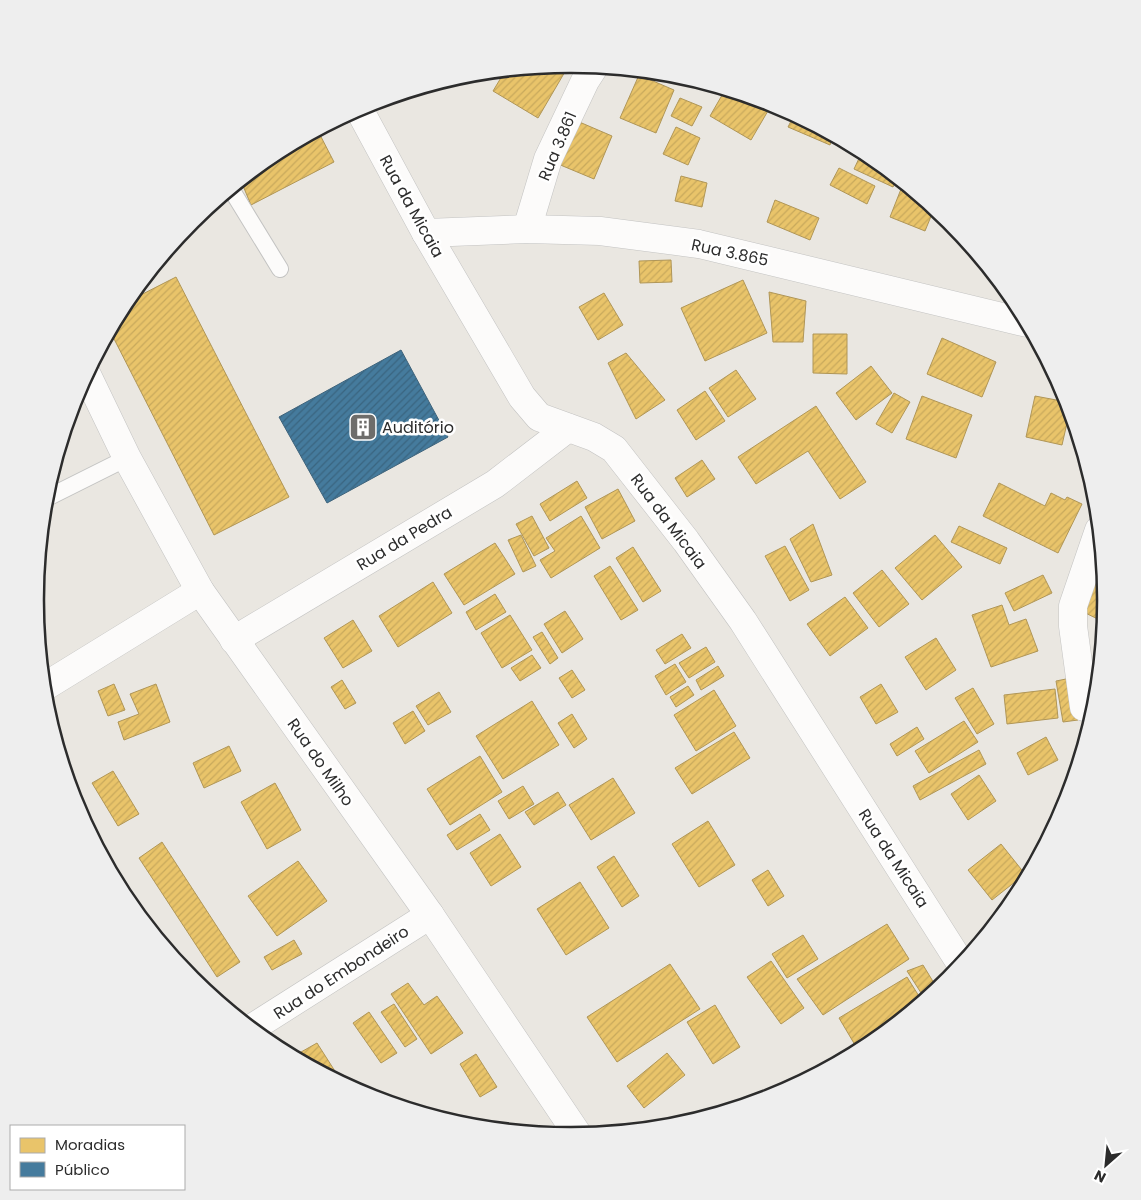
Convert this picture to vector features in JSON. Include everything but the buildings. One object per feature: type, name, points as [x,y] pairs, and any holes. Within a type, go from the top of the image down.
[{"type":"street","name":"Rua 3.861","points":[[526,229],[548,159],[590,74]]},
{"type":"street","name":"Rua da Micaia","points":[[363,116],[426,233],[522,397],[539,416],[594,437],[614,449],[686,541],[743,621],[957,958]]},
{"type":"street","name":"Rua 3.865","points":[[426,233],[526,229],[600,231],[700,244],[1017,321]]},
{"type":"street","name":"Rua do Milho","points":[[91,383],[128,458],[200,591],[430,915],[573,1127]]},
{"type":"street","name":"Rua da Pedra","points":[[234,640],[495,484],[568,428]]},
{"type":"street","points":[[1084,707],[1073,626],[1073,606],[1094,544]]},
{"type":"street","points":[[50,683],[200,591]]},
{"type":"street","name":"Rua do Embondeiro","points":[[258,1024],[430,915]]},
{"type":"lane","points":[[234,195],[280,269]]},
{"type":"lane","points":[[55,494],[128,458]]},
{"type":"place","name":"Auditório","points":[[363,427]]}]
